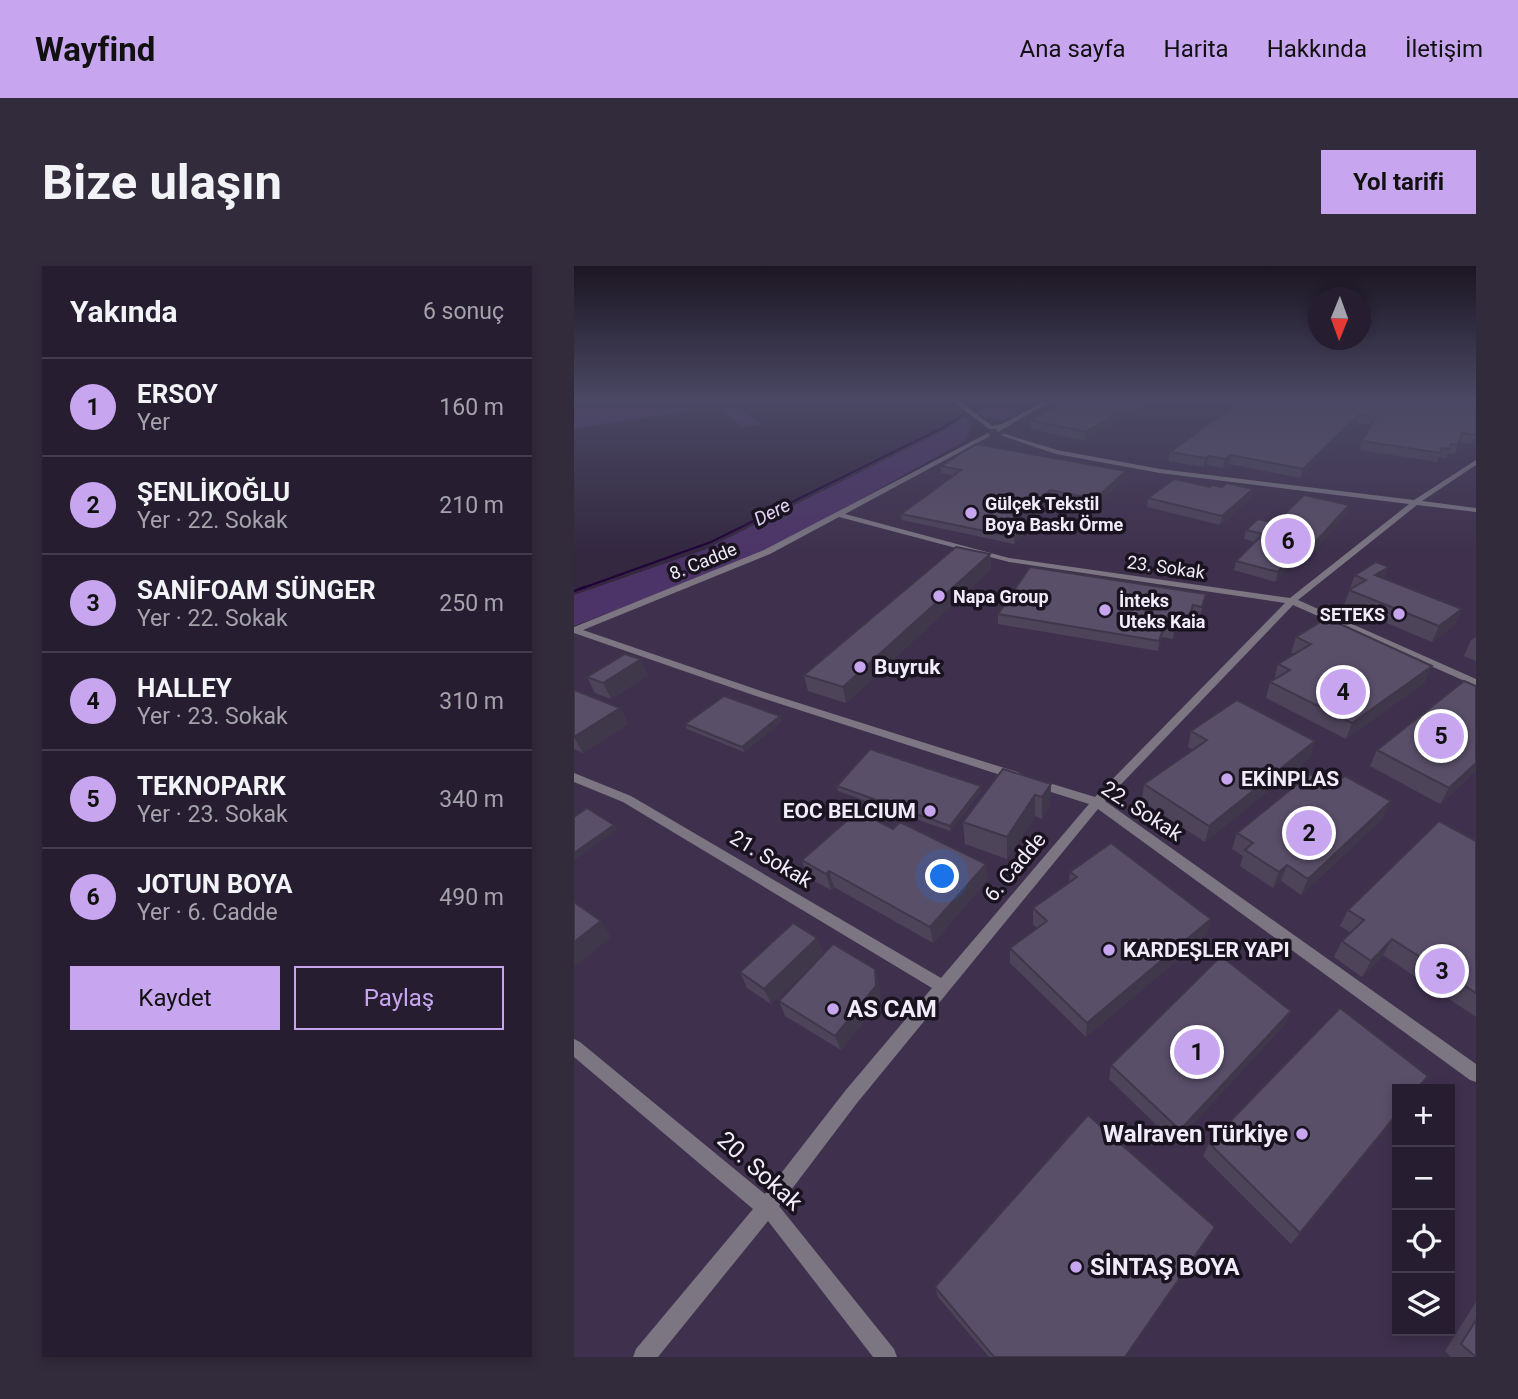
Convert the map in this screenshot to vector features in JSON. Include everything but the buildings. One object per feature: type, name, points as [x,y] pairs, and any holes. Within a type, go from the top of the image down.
[{"type":"street","name":"8. Cadde","points":[[574,630],[767,552],[960,450]]},
{"type":"street","points":[[1050,450],[1160,471],[1476,510]]},
{"type":"street","name":"6. Cadde","points":[[645,1357],[851,1097],[1097,802],[1292,601],[1415,503],[1476,462]]},
{"type":"street","points":[[1415,503],[1443,506]]},
{"type":"street","name":"23. Sokak","points":[[841,515],[1009,560],[1292,601],[1476,683]]},
{"type":"street","name":"22. Sokak","points":[[574,630],[797,706],[1097,802],[1476,1074]]},
{"type":"street","name":"21. Sokak","points":[[574,777],[627,799],[942,986]]},
{"type":"street","name":"20. Sokak","points":[[574,1047],[778,1217],[886,1357]]},
{"type":"shaded area","points":[[905,450],[949,450],[766,552],[574,626],[574,595],[704,550]]},
{"type":"shaded area","points":[[955,450],[1476,450],[1476,1357],[574,1357],[574,628],[768,552]]},
{"type":"waterway","name":"Dere","points":[[580,589],[711,542],[898,450]]},
{"type":"waterway","name":"Dere","points":[[574,591],[585,587]]},
{"type":"place","name":"Gülçek Tekstil Boya Baskı Örme","points":[[971,513]]},
{"type":"place","name":"JOTUN BOYA","points":[[1288,541]]},
{"type":"place","name":"Napa Group","points":[[939,596]]},
{"type":"place","name":"İnteks Uteks Kaia","points":[[1105,610]]},
{"type":"place","name":"SETEKS","points":[[1399,614]]},
{"type":"place","name":"Buyruk","points":[[860,667]]},
{"type":"place","name":"HALLEY","points":[[1343,692]]},
{"type":"place","name":"TEKNOPARK","points":[[1441,736]]},
{"type":"place","name":"EKİNPLAS","points":[[1227,779]]},
{"type":"place","name":"EOC BELCIUM","points":[[930,811]]},
{"type":"place","name":"ŞENLİKOĞLU","points":[[1309,833]]},
{"type":"place","name":"KARDEŞLER YAPI","points":[[1109,950]]},
{"type":"place","name":"SANİFOAM SÜNGER","points":[[1442,971]]},
{"type":"place","name":"AS CAM","points":[[833,1009]]},
{"type":"place","name":"ERSOY","points":[[1197,1052]]},
{"type":"place","name":"Walraven Türkiye","points":[[1302,1134]]},
{"type":"place","name":"SİNTAŞ BOYA","points":[[1076,1267]]}]
